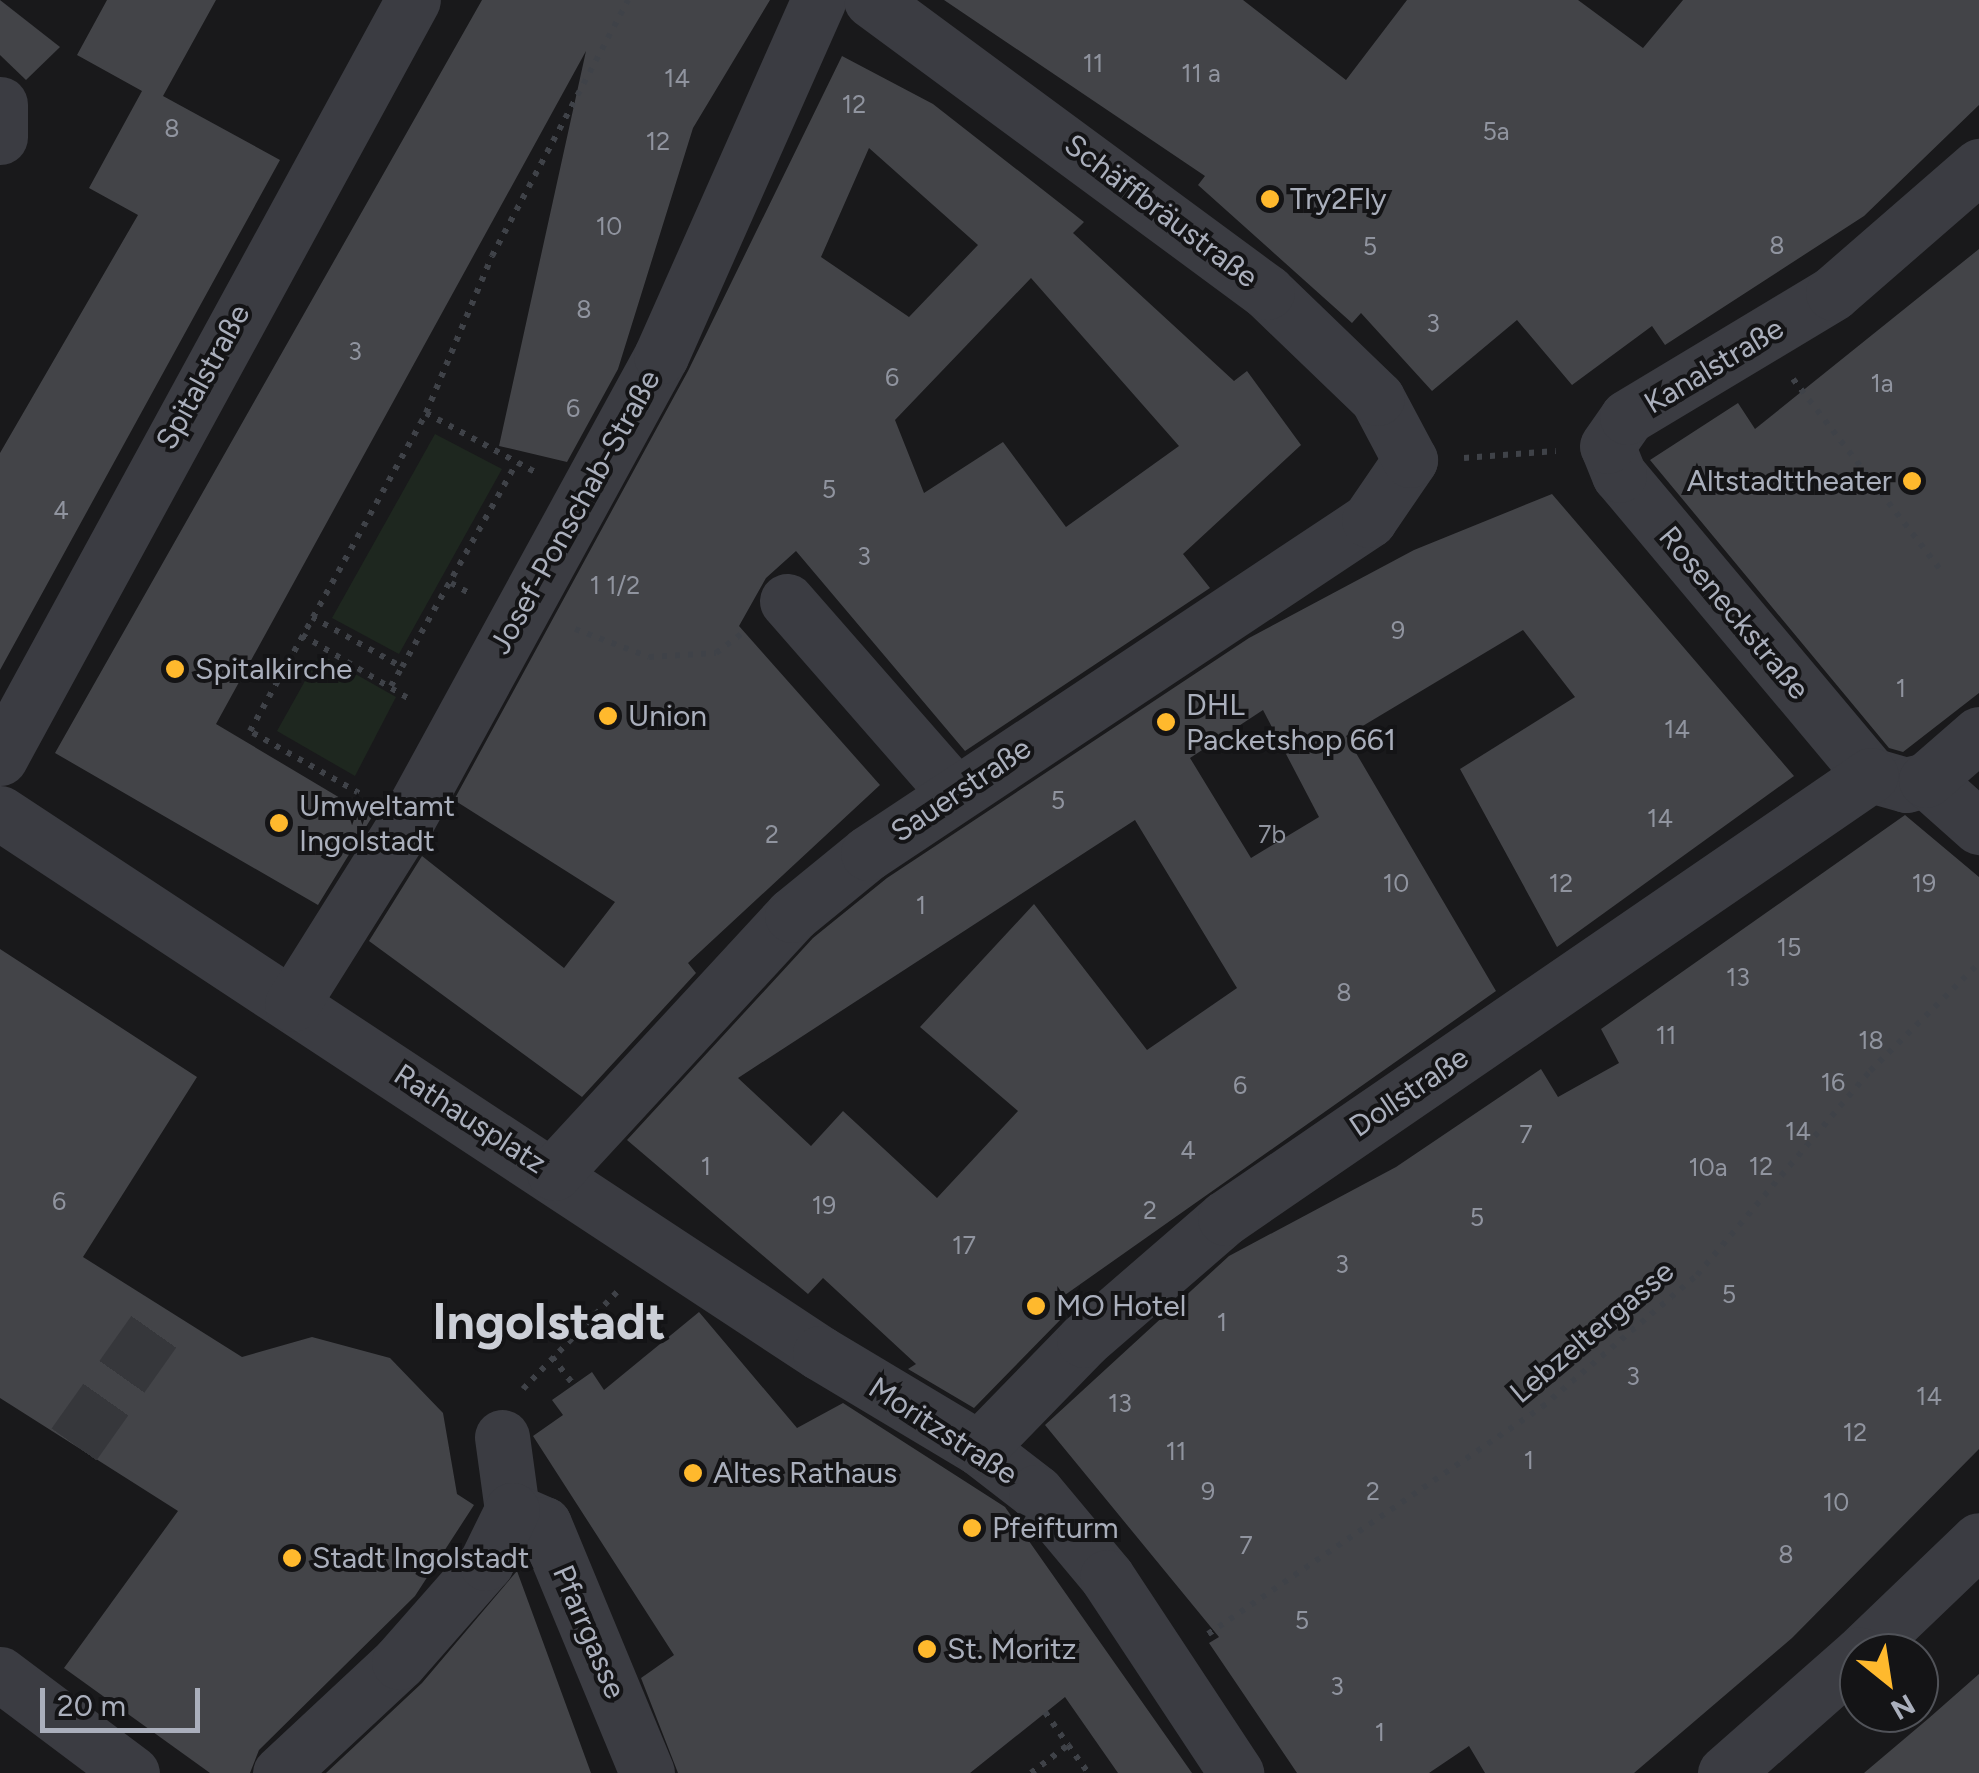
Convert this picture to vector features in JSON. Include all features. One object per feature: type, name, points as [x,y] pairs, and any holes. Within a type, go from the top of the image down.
[{"type":"street","name":"Spitalstraße","points":[[0,758],[412,0]]},
{"type":"street","name":"Josef-Ponschab-Straße","points":[[292,1004],[407,821],[660,356],[819,0]]},
{"type":"street","name":"Schäffbräustraße","points":[[871,0],[1267,292],[1377,398],[1402,431],[1410,460]]},
{"type":"street","points":[[0,104],[0,137]]},
{"type":"street","name":"Kanalstraße","points":[[1607,446],[1626,417],[1768,336],[1833,293],[1979,166]]},
{"type":"street","name":"Roseneckstraße","points":[[1607,446],[1619,475],[1871,775]]},
{"type":"street","name":"Sauerstraße","points":[[554,1174],[792,915],[955,794],[1369,520],[1410,460]]},
{"type":"street","points":[[787,601],[955,794]]},
{"type":"street","points":[[1871,775],[1906,786],[1926,780],[1979,734]]},
{"type":"street","name":"Dollstraße","points":[[979,1448],[1084,1340],[1225,1218],[1871,775]]},
{"type":"street","points":[[1926,780],[1979,827]]},
{"type":"street","name":"Rathausplatz","points":[[0,813],[664,1243]]},
{"type":"street","name":"Moritzstraße","points":[[664,1243],[719,1283],[979,1448],[1036,1492],[1168,1661],[1236,1773]]},
{"type":"street","points":[[280,1773],[400,1662],[486,1563],[512,1510],[502,1437]]},
{"type":"street","name":"Pfarrgasse","points":[[512,1510],[544,1524],[648,1773]]},
{"type":"street","points":[[1882,1633],[1979,1540]]},
{"type":"street","points":[[1725,1773],[1839,1673]]},
{"type":"street","points":[[0,1674],[132,1773]]},
{"type":"path","points":[[407,821],[250,731],[426,413],[492,256],[628,0]]},
{"type":"path","points":[[1768,336],[1939,568]]},
{"type":"path","points":[[426,413],[516,464],[586,494]]},
{"type":"path","points":[[1410,460],[1607,446]]},
{"type":"path","points":[[302,635],[391,686],[516,464]]},
{"type":"path","points":[[451,583],[470,594]]},
{"type":"path","points":[[522,608],[649,658],[716,652],[787,601]]},
{"type":"path","points":[[312,617],[402,667]]},
{"type":"path","name":"Lebzeltergasse","points":[[1168,1661],[1542,1408],[1697,1275],[1870,1071],[1979,963]]},
{"type":"path","points":[[502,1437],[526,1383],[664,1243]]},
{"type":"path","points":[[552,1358],[574,1385]]},
{"type":"path","points":[[1045,1712],[1088,1773]]},
{"type":"path","points":[[1030,1773],[1068,1745]]},
{"type":"shaded area","points":[[435,434],[502,469],[399,654],[332,618]]},
{"type":"shaded area","points":[[320,654],[396,697],[355,776],[277,731]]},
{"type":"building","points":[[0,0],[60,47],[26,80],[0,55]]},
{"type":"building","points":[[107,0],[216,0],[163,96],[280,160],[0,670],[0,453],[138,215],[89,188],[142,91],[77,55]]},
{"type":"building","points":[[482,0],[770,0],[693,128],[618,369],[567,462],[499,446],[586,51],[216,724],[372,817],[318,905],[55,753]]},
{"type":"building","points":[[944,0],[1243,0],[1346,80],[1407,0],[1578,0],[1643,48],[1683,0],[1979,0],[1979,105],[1864,216],[1665,345],[1652,326],[1572,385],[1517,320],[1432,391],[1361,313],[1352,323],[1198,185],[1205,176]]},
{"type":"building","points":[[842,56],[933,104],[1084,222],[1073,233],[1234,381],[1247,371],[1301,445],[1183,554],[1210,588],[965,751],[796,551],[766,578],[739,626],[880,785],[688,963],[696,973],[582,1097],[369,941],[422,856],[564,968],[615,902],[454,800],[688,371]],"holes":[[[869,148],[978,245],[909,317],[821,257]],[[1031,278],[1179,446],[1066,527],[1003,442],[924,493],[895,420]]]},
{"type":"building","points":[[1979,249],[1979,693],[1903,752],[1889,748],[1650,460],[1738,403],[1755,429]]},
{"type":"building","points":[[1552,494],[1794,776],[1557,947],[1460,769],[1575,697],[1523,630],[1346,736],[1496,991],[1055,1302],[1064,1316],[974,1408],[908,1369],[916,1364],[823,1278],[808,1294],[627,1140],[813,938],[887,878],[1249,638],[1414,550]],"holes":[[[1263,710],[1319,817],[1251,858],[1190,758]],[[1135,820],[1237,988],[1147,1050],[1034,904],[920,1027],[1018,1111],[937,1198],[843,1111],[811,1146],[738,1078]]]},
{"type":"building","points":[[1905,815],[1979,877],[1979,1449],[1792,1638],[1634,1773],[1485,1773],[1469,1746],[1429,1773],[1297,1773],[1209,1643],[1219,1637],[1045,1425],[1229,1256],[1396,1167],[1541,1069],[1558,1097],[1619,1063],[1601,1029]]},
{"type":"building","name":"Stadt Ingolstadt","points":[[0,949],[197,1077],[83,1257],[242,1357],[312,1337],[390,1358],[443,1413],[457,1494],[474,1505],[415,1596],[259,1750],[250,1773],[210,1773],[64,1668],[178,1511],[0,1398]]},
{"type":"building","points":[[699,1312],[797,1428],[843,1403],[1005,1507],[1192,1773],[1118,1773],[1065,1697],[970,1773],[678,1773],[641,1678],[674,1655],[533,1436],[563,1415],[552,1400],[592,1372],[604,1390]]},
{"type":"building","points":[[517,1571],[591,1773],[326,1773],[422,1683]]},
{"type":"building","points":[[1979,1674],[1979,1773],[1864,1773],[1911,1733],[1939,1733],[1939,1709]]},
{"type":"tunnel","points":[[74,1444],[169,1310]]},
{"type":"place","name":"Try2Fly","points":[[1270,199]]},
{"type":"place","name":"Altstadttheater","points":[[1912,481]]},
{"type":"place","name":"Spitalkirche","points":[[175,669]]},
{"type":"place","name":"Union","points":[[608,716]]},
{"type":"place","name":"DHL Packetshop 661","points":[[1166,722]]},
{"type":"place","name":"Umweltamt Ingolstadt","points":[[279,823]]},
{"type":"place","name":"MO Hotel","points":[[1036,1306]]},
{"type":"place","name":"Altes Rathaus","points":[[693,1473]]},
{"type":"place","name":"Pfeifturm","points":[[972,1528]]},
{"type":"place","name":"Stadt Ingolstadt","points":[[292,1558]]},
{"type":"place","name":"St. Moritz","points":[[927,1649]]},
{"type":"district","name":"Ingolstadt","points":[[549,1322]]}]
